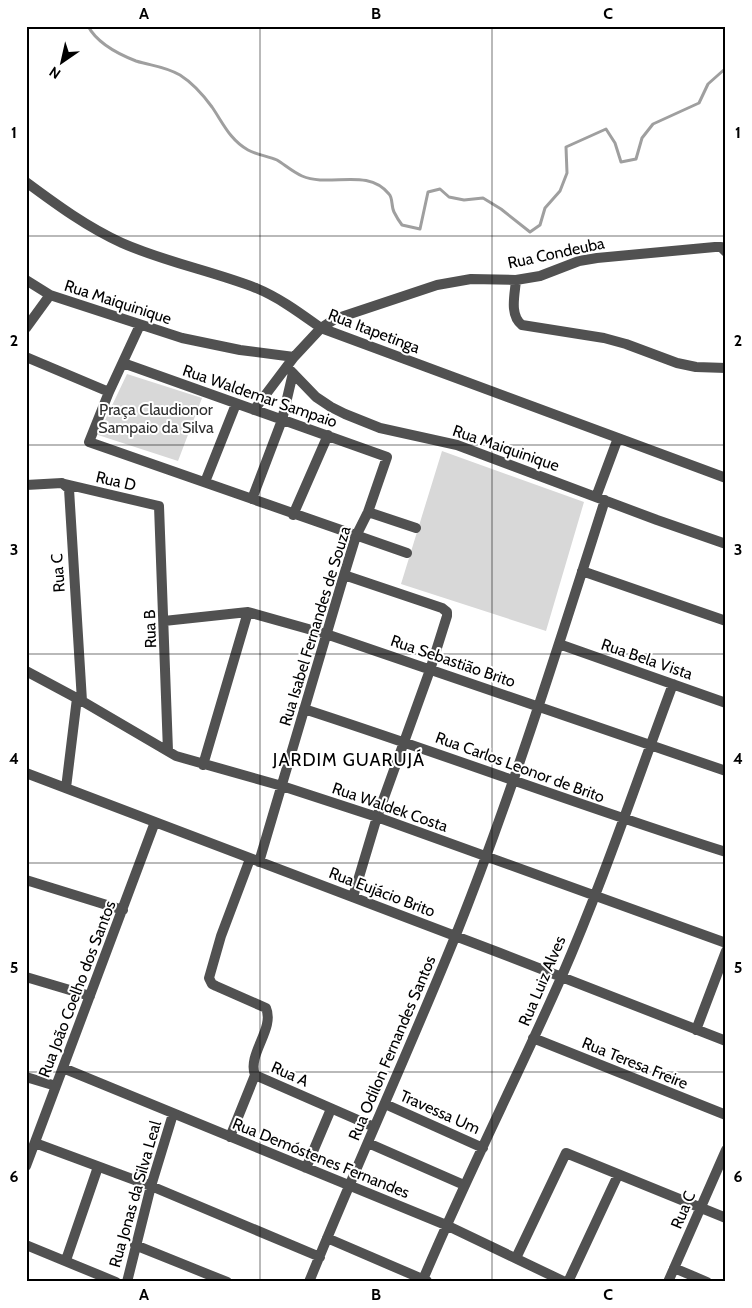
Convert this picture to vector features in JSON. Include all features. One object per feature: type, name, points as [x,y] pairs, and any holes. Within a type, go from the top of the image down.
[{"type":"street","name":"Rua Itapetinga","points":[[26,182],[62,209],[94,229],[125,244],[256,288],[286,302],[321,328],[726,478]]},
{"type":"street","name":"Rua Condeuba","points":[[290,370],[294,357],[321,328],[335,319],[437,285],[470,279],[516,280],[540,276],[579,261],[715,247],[721,247],[726,252]]},
{"type":"street","name":"Rua Maiquinique","points":[[26,280],[50,295],[182,338],[240,350],[294,357]]},
{"type":"street","points":[[516,280],[514,312],[515,318],[522,325],[604,338],[677,363],[696,367],[726,368]]},
{"type":"street","points":[[26,328],[50,295]]},
{"type":"street","points":[[140,325],[109,392],[89,442],[407,553]]},
{"type":"street","points":[[26,357],[109,392]]},
{"type":"street","name":"Rua Waldemar Sampaio","points":[[123,363],[387,457]]},
{"type":"street","points":[[254,410],[290,370]]},
{"type":"street","points":[[252,499],[282,420],[290,370]]},
{"type":"street","name":"Rua Maiquinique","points":[[290,370],[316,397],[331,407],[380,428],[457,445],[726,544]]},
{"type":"street","points":[[204,482],[236,404]]},
{"type":"street","points":[[293,514],[328,435]]},
{"type":"street","name":"Rua Odilon Fernandes Santos","points":[[310,1282],[455,936],[486,856],[559,644],[582,571],[618,438]]},
{"type":"street","name":"Rua Isabel Fernandes de Souza","points":[[255,1075],[253,1065],[268,1018],[266,1008],[212,984],[209,978],[221,936],[255,860],[282,786],[356,536],[368,512],[387,457]]},
{"type":"street","points":[[26,484],[65,484]]},
{"type":"street","name":"Rua D","points":[[65,484],[159,506]]},
{"type":"street","name":"Rua C","points":[[65,484],[69,489],[70,495],[80,700],[66,788]]},
{"type":"street","name":"Rua B","points":[[159,506],[168,751]]},
{"type":"street","points":[[368,512],[416,528]]},
{"type":"street","points":[[582,571],[726,621]]},
{"type":"street","points":[[344,575],[445,610],[447,616],[430,670],[377,817],[353,897]]},
{"type":"street","points":[[203,765],[248,612]]},
{"type":"street","name":"Rua Sebastião Brito","points":[[164,621],[248,612],[326,634],[726,771]]},
{"type":"street","name":"Rua Bela Vista","points":[[559,644],[726,703]]},
{"type":"street","name":"Rua Waldek Costa","points":[[26,671],[176,756],[282,786],[377,817],[726,943]]},
{"type":"street","name":"Rua Luiz Alves","points":[[425,1281],[446,1225],[561,977],[624,820],[673,684]]},
{"type":"street","name":"Rua Carlos Leonor de Brito","points":[[304,709],[405,741],[624,820],[726,852]]},
{"type":"street","name":"Rua Eujácio Brito","points":[[26,773],[726,1041]]},
{"type":"street","name":"Rua João Coelho dos Santos","points":[[26,1166],[155,822]]},
{"type":"street","points":[[26,880],[123,910]]},
{"type":"street","points":[[696,1030],[726,950]]},
{"type":"street","points":[[26,977],[90,996]]},
{"type":"street","name":"Rua Teresa Freire","points":[[533,1038],[726,1115]]},
{"type":"street","name":"Rua Demóstenes Fernandes","points":[[63,1068],[446,1225],[566,1282]]},
{"type":"street","name":"Rua A","points":[[230,1137],[255,1075],[374,1127]]},
{"type":"street","points":[[26,1077],[56,1086]]},
{"type":"street","name":"Travessa Um","points":[[385,1104],[483,1148]]},
{"type":"street","points":[[306,1168],[331,1109]]},
{"type":"street","name":"Rua Jonas da Silva Leal","points":[[127,1282],[151,1186],[174,1114]]},
{"type":"street","points":[[35,1143],[151,1186],[320,1256]]},
{"type":"street","points":[[368,1143],[464,1185]]},
{"type":"street","name":"Rua C","points":[[668,1282],[726,1150]]},
{"type":"street","points":[[516,1258],[566,1153],[726,1218]]},
{"type":"street","points":[[66,1260],[98,1167]]},
{"type":"street","points":[[566,1282],[618,1174]]},
{"type":"street","points":[[327,1238],[425,1281]]},
{"type":"street","points":[[26,1245],[116,1282]]},
{"type":"street","points":[[135,1245],[227,1282]]},
{"type":"street","points":[[674,1268],[707,1282]]},
{"type":"green space","name":"Praça Claudionor Sampaio da Silva","points":[[127,374],[202,398],[178,461],[98,435]]},
{"type":"green space","points":[[442,451],[584,502],[546,631],[401,584]]},
{"type":"waterway","points":[[88,26],[102,43],[122,55],[169,70],[184,78],[209,103],[227,131],[248,150],[277,160],[302,176],[313,179],[370,181],[380,186],[390,196],[394,212],[402,225],[420,229],[428,192],[440,189],[449,197],[464,200],[483,198],[501,209],[530,232],[540,225],[545,208],[560,191],[567,173],[566,147],[606,129],[615,143],[621,162],[636,159],[642,138],[653,124],[699,103],[708,84],[726,68]]},
{"type":"district","name":"JARDIM GUARUJÁ","points":[[349,760]]}]
